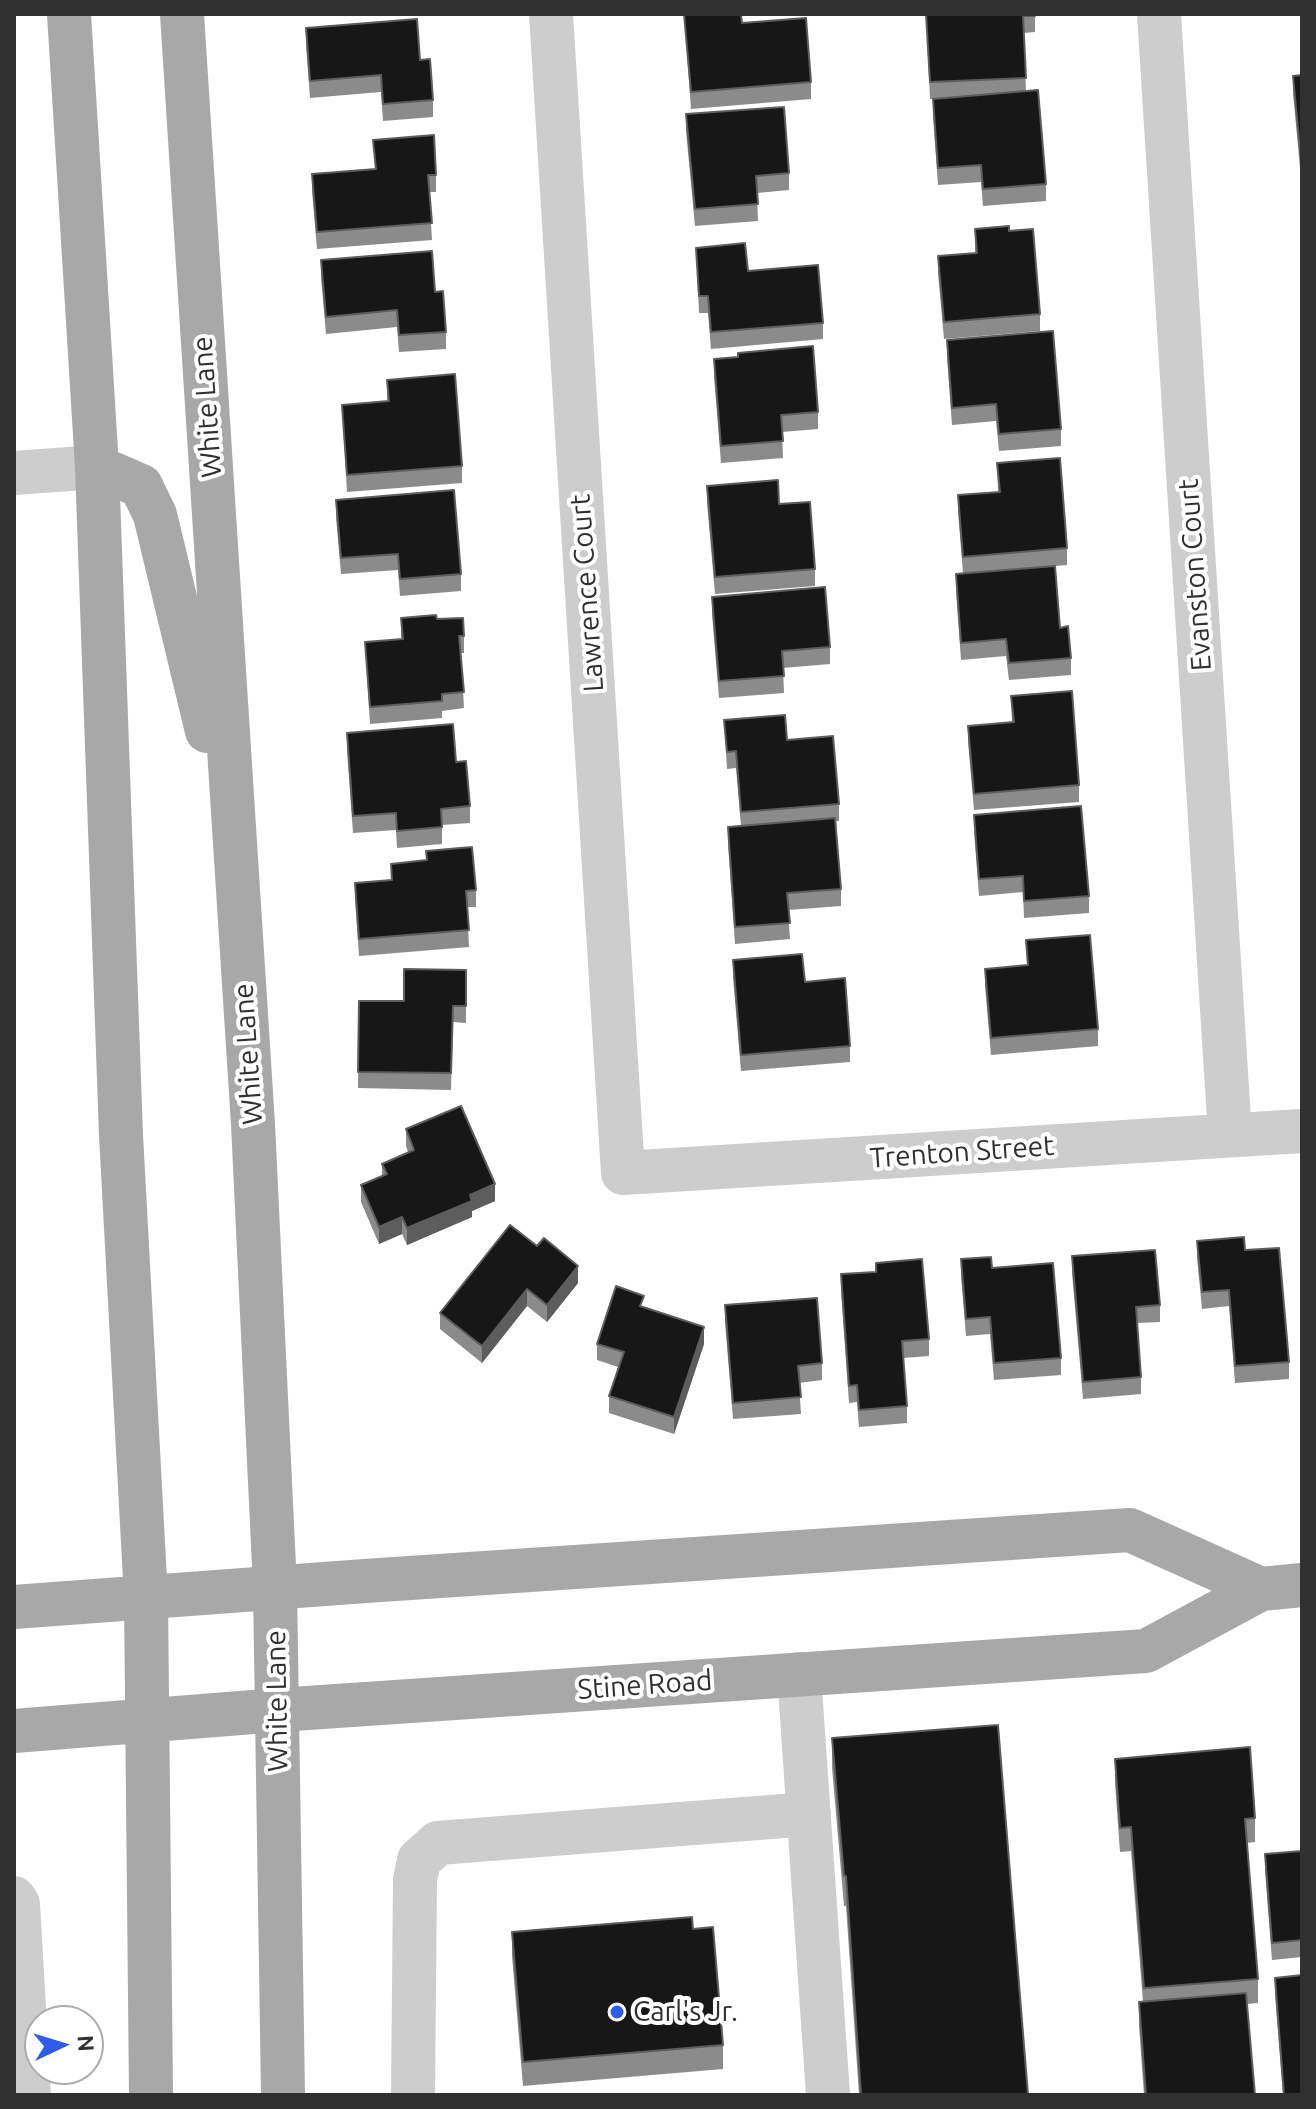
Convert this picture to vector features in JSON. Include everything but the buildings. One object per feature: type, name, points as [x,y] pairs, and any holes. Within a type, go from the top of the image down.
[{"type":"main road","points":[[69,14],[97,467],[121,1135],[146,1598],[151,2095]]},
{"type":"main road","name":"White Lane","points":[[182,14],[253,1124],[275,1587],[283,2095]]},
{"type":"main road","points":[[97,467],[141,486],[155,515],[235,846]]},
{"type":"main road","name":"Stine Road","points":[[14,1607],[1130,1530],[1281,1587]]},
{"type":"main road","name":"Stine Road","points":[[14,1731],[1146,1651],[1281,1587]]},
{"type":"street","name":"Lawrence Court","points":[[551,14],[623,1173]]},
{"type":"street","name":"Evanston Court","points":[[1159,14],[1230,1135]]},
{"type":"street","points":[[14,473],[97,467]]},
{"type":"street","name":"Trenton Street","points":[[623,1173],[1302,1131]]},
{"type":"street","points":[[799,1674],[828,2095]]},
{"type":"street","points":[[413,2095],[415,1880],[419,1860],[438,1843],[809,1814]]},
{"type":"street","points":[[14,1898],[18,1904],[29,2095]]},
{"type":"place","name":"Carl's Jr.","points":[[617,2012]]}]
